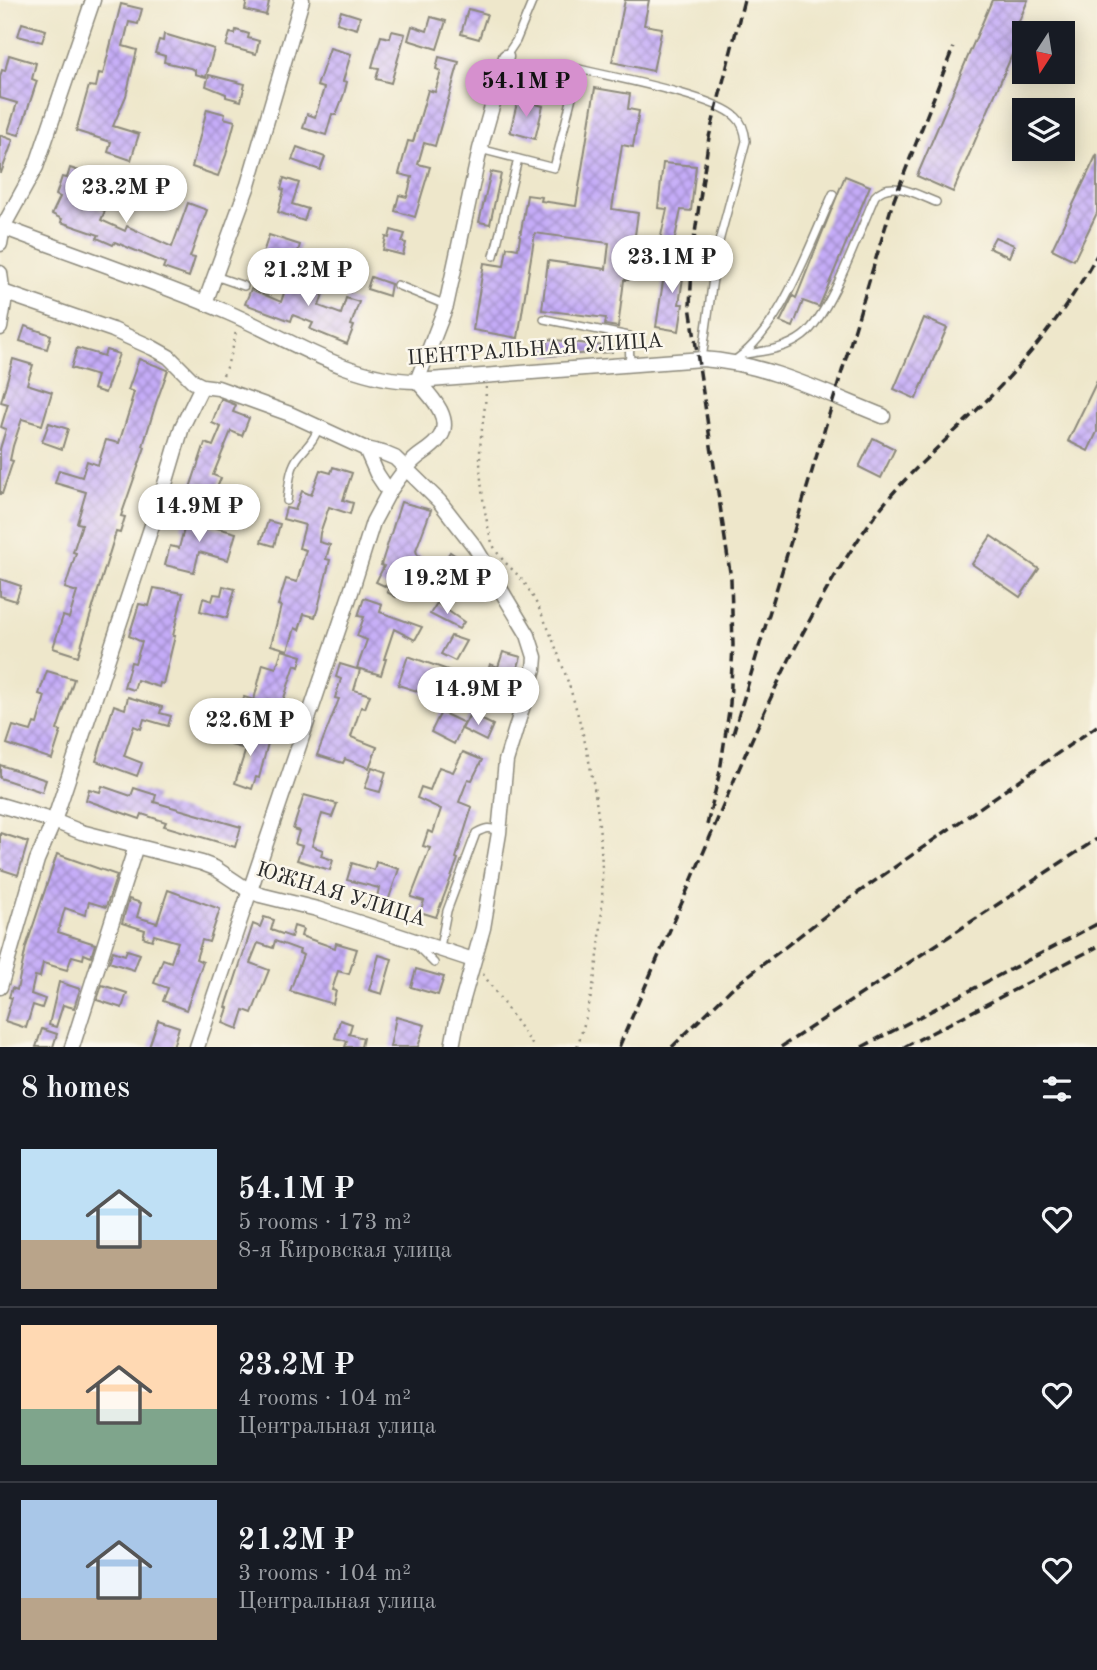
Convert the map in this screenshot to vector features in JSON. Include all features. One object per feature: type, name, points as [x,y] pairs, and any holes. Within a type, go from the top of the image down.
[{"type":"street","points":[[0,244],[2,227],[36,167],[93,0]]},
{"type":"street","points":[[205,303],[248,185],[302,0]]},
{"type":"street","points":[[197,1047],[368,535],[389,492],[406,469],[442,436],[444,426],[438,406],[417,382],[446,306],[480,149],[506,57]]},
{"type":"street","name":"ЦЕНТРАЛЬНАЯ УЛИЦА","points":[[2,227],[205,303],[360,373],[389,380],[417,382],[702,359],[732,362],[799,382],[884,416]]},
{"type":"street","points":[[0,273],[0,328]]},
{"type":"street","points":[[2,293],[114,330],[153,348],[169,357],[194,382],[202,386],[218,388],[319,426],[366,449],[389,454],[439,501],[475,547],[528,635],[535,657],[534,669],[506,761],[499,833],[483,928],[452,1047]]},
{"type":"street","points":[[0,987],[37,860],[54,821],[156,514],[182,426],[202,386]]},
{"type":"street","points":[[366,449],[389,492]]},
{"type":"street","name":"ЮЖНАЯ УЛИЦА","points":[[0,806],[54,821],[81,832],[202,863],[215,868],[248,890],[440,947],[473,960]]},
{"type":"street","points":[[72,1047],[136,846]]},
{"type":"lane","points":[[506,57],[526,20],[533,0]]},
{"type":"lane","points":[[480,149],[554,168],[579,69],[710,102],[737,117],[745,131],[746,141],[717,249],[702,359]]},
{"type":"lane","points":[[494,256],[517,159]]},
{"type":"lane","points":[[732,362],[746,354],[789,345],[812,328],[827,306],[880,190],[888,187],[899,188],[936,202]]},
{"type":"lane","points":[[746,354],[767,328],[787,294],[833,194]]},
{"type":"lane","points":[[215,276],[244,286]]},
{"type":"lane","points":[[397,285],[446,306]]},
{"type":"lane","points":[[544,319],[629,337],[630,365]]},
{"type":"lane","points":[[287,501],[293,468],[299,456],[308,448],[319,426]]},
{"type":"lane","points":[[440,947],[447,911],[476,833],[484,828],[493,828],[499,833]]},
{"type":"lane","points":[[410,939],[434,963]]},
{"type":"path","points":[[218,388],[236,339],[231,314]]},
{"type":"path","points":[[485,376],[480,453],[482,489],[492,541],[499,557],[523,581],[547,625],[569,686],[589,761],[600,822],[603,894],[599,951],[589,1012],[577,1047]]},
{"type":"path","points":[[473,960],[534,1047]]},
{"type":"building","points":[[247,0],[269,2],[266,15],[245,10]]},
{"type":"building","points":[[625,0],[649,0],[644,25],[662,28],[653,71],[612,62]]},
{"type":"building","points":[[992,0],[1028,0],[1019,21],[1012,21],[1012,55],[953,192],[917,176]]},
{"type":"building","points":[[121,4],[142,9],[138,24],[129,22],[123,46],[137,50],[126,96],[113,126],[139,134],[131,160],[108,152],[111,142],[76,131],[89,86],[96,87],[99,73],[103,74]]},
{"type":"building","points":[[468,9],[487,14],[479,39],[461,34]]},
{"type":"building","points":[[341,11],[360,17],[357,29],[337,23]]},
{"type":"building","points":[[431,17],[446,21],[437,49],[408,40],[412,26],[427,31]]},
{"type":"building","points":[[22,23],[46,30],[42,42],[18,36]]},
{"type":"building","points":[[236,30],[259,41],[256,54],[226,46],[230,33],[235,34]]},
{"type":"building","points":[[392,31],[405,34],[391,83],[376,79],[379,68],[372,67],[381,36],[390,38]]},
{"type":"building","points":[[164,34],[214,49],[206,77],[195,74],[195,70],[190,68],[164,62],[165,56],[155,53]]},
{"type":"building","points":[[330,48],[351,54],[343,81],[347,82],[344,94],[336,115],[332,114],[326,135],[303,128],[307,114],[315,117],[324,88],[317,86]]},
{"type":"building","points":[[9,55],[36,63],[32,79],[37,81],[19,135],[8,132],[17,103],[0,98],[0,77],[2,70],[5,71]]},
{"type":"building","points":[[439,57],[459,62],[435,146],[424,143],[418,164],[430,167],[415,217],[395,211],[399,195],[407,197],[412,177],[399,174],[408,141],[413,142],[428,90],[435,92],[441,71],[436,69]]},
{"type":"building","points":[[209,75],[245,84],[241,101],[226,97],[226,94],[206,86]]},
{"type":"building","points":[[595,88],[630,94],[628,109],[639,111],[633,147],[622,145],[612,209],[638,213],[629,280],[624,280],[618,327],[605,325],[606,318],[542,310],[548,261],[606,269],[609,243],[535,233],[518,338],[473,330],[484,263],[504,266],[507,247],[518,249],[527,195],[542,197],[541,201],[576,206]]},
{"type":"building","points":[[518,99],[543,106],[535,139],[510,132]]},
{"type":"building","points":[[207,109],[225,114],[224,118],[235,121],[218,176],[192,167]]},
{"type":"building","points":[[0,135],[13,140],[1,173],[0,173]]},
{"type":"building","points":[[297,147],[325,157],[320,170],[292,160]]},
{"type":"building","points":[[1097,154],[1097,213],[1074,260],[1052,249]]},
{"type":"building","points":[[663,163],[696,166],[691,211],[681,210],[672,252],[658,249],[667,209],[658,208]]},
{"type":"building","points":[[70,168],[97,177],[89,203],[105,211],[101,220],[125,231],[127,226],[172,247],[188,203],[207,210],[190,257],[195,258],[189,277],[163,268],[165,263],[115,242],[113,245],[97,238],[99,235],[61,222],[62,219],[52,214],[60,197],[56,195],[62,177],[67,178]]},
{"type":"building","points":[[491,172],[501,174],[490,224],[479,222]]},
{"type":"building","points":[[845,176],[870,186],[819,307],[803,301],[793,327],[780,322],[793,296],[796,298]]},
{"type":"building","points":[[284,178],[299,183],[292,204],[308,209],[304,221],[278,212]]},
{"type":"building","points":[[391,230],[405,234],[402,242],[406,243],[403,255],[383,250]]},
{"type":"building","points":[[269,235],[300,245],[293,268],[277,262],[278,258],[263,253]]},
{"type":"building","points":[[995,237],[1014,245],[1009,257],[989,248]]},
{"type":"building","points":[[667,256],[686,259],[679,304],[683,304],[679,331],[656,327]]},
{"type":"building","points":[[292,269],[305,275],[302,284],[324,291],[319,306],[341,314],[346,298],[359,302],[347,344],[310,329],[313,323],[293,315],[291,321],[245,304],[251,289],[281,302]]},
{"type":"building","points":[[371,277],[391,284],[389,296],[367,289]]},
{"type":"building","points":[[924,318],[947,328],[916,399],[894,389]]},
{"type":"building","points":[[25,326],[51,335],[47,349],[20,341]]},
{"type":"building","points":[[548,339],[612,347],[612,352],[546,356]]},
{"type":"building","points":[[77,348],[104,356],[106,350],[119,354],[105,393],[93,389],[97,376],[71,368]]},
{"type":"building","points":[[13,359],[33,365],[27,384],[52,392],[42,425],[22,419],[10,460],[13,461],[0,494],[0,449],[6,429],[1,427],[8,404],[1,402]]},
{"type":"building","points":[[139,359],[168,370],[121,516],[125,517],[120,533],[116,532],[78,656],[53,648],[63,616],[69,618],[77,592],[65,588],[76,553],[73,552],[82,524],[77,523],[86,492],[55,483],[59,470],[82,477],[87,461],[98,465],[106,440],[119,443],[134,392],[128,390]]},
{"type":"building","points":[[1097,381],[1097,432],[1088,451],[1068,441]]},
{"type":"building","points":[[221,399],[236,405],[233,412],[249,418],[242,436],[231,431],[213,475],[221,478],[216,490],[229,495],[224,508],[188,494],[205,443],[213,446],[221,427],[212,423]]},
{"type":"building","points":[[49,423],[68,429],[62,449],[42,442]]},
{"type":"building","points":[[873,438],[895,449],[881,478],[859,467]]},
{"type":"building","points":[[333,467],[352,473],[343,500],[353,503],[350,514],[329,507],[320,533],[319,542],[330,545],[326,559],[330,560],[315,617],[304,614],[299,630],[295,628],[288,650],[271,645],[286,579],[297,582],[306,550],[299,548],[305,525],[283,519],[286,508],[295,510],[302,491],[311,495],[320,470],[331,473]]},
{"type":"building","points":[[401,502],[431,510],[416,550],[417,554],[439,569],[450,552],[463,561],[444,590],[425,578],[419,586],[406,577],[396,597],[387,592],[389,588],[376,582],[384,566],[381,565]]},
{"type":"building","points":[[184,515],[204,520],[202,524],[236,533],[228,560],[199,552],[194,572],[165,565],[170,546],[179,548]]},
{"type":"building","points":[[268,521],[280,524],[274,546],[261,542]]},
{"type":"building","points":[[991,536],[1039,569],[1020,597],[972,564]]},
{"type":"building","points":[[0,579],[21,586],[16,601],[0,596]]},
{"type":"building","points":[[223,586],[235,589],[227,618],[200,611],[203,598],[212,601],[214,594],[221,595]]},
{"type":"building","points":[[154,588],[183,593],[175,636],[163,684],[160,683],[159,687],[137,680],[134,690],[124,687],[131,662],[135,663],[142,642],[129,636],[139,604],[149,606]]},
{"type":"building","points":[[364,598],[382,604],[380,612],[422,627],[415,640],[394,629],[381,675],[357,668],[367,640],[357,636],[364,617],[358,616]]},
{"type":"building","points":[[437,603],[464,622],[459,629],[430,614]]},
{"type":"building","points":[[451,636],[466,641],[455,661],[441,654]]},
{"type":"building","points":[[282,650],[302,656],[299,667],[295,665],[281,707],[278,706],[273,721],[240,710],[244,697],[254,700],[263,664],[276,668]]},
{"type":"building","points":[[503,652],[521,657],[512,687],[505,685],[500,702],[490,700],[489,703],[472,699],[473,696],[440,679],[435,689],[430,688],[427,694],[398,685],[408,656],[484,685],[490,664],[498,667]]},
{"type":"building","points":[[340,664],[360,670],[354,690],[370,695],[365,708],[361,707],[351,737],[377,747],[369,768],[345,759],[343,763],[317,755],[339,699],[335,698],[341,679],[336,677]]},
{"type":"building","points":[[47,671],[74,679],[57,730],[61,731],[52,759],[7,744],[13,726],[31,731],[34,723],[37,724],[45,696],[39,694]]},
{"type":"building","points":[[128,697],[162,707],[160,713],[171,716],[168,726],[144,719],[141,729],[134,726],[124,756],[142,763],[137,776],[96,761],[114,705],[125,709]]},
{"type":"building","points":[[441,712],[464,723],[454,744],[431,732]]},
{"type":"building","points":[[470,714],[493,725],[486,741],[462,729]]},
{"type":"building","points":[[241,731],[256,735],[254,739],[268,743],[259,778],[256,777],[252,789],[235,783],[246,749],[231,745],[235,732],[240,734]]},
{"type":"building","points":[[463,752],[482,760],[472,780],[468,779],[459,802],[472,807],[456,858],[458,859],[436,917],[420,912],[424,901],[411,897],[430,848],[423,846],[428,831],[433,833],[441,809],[417,798],[421,787],[430,790],[439,767],[453,772]]},
{"type":"building","points":[[0,765],[46,780],[42,792],[0,778]]},
{"type":"building","points":[[372,767],[386,772],[380,792],[365,788]]},
{"type":"building","points":[[102,786],[131,796],[134,788],[156,795],[154,802],[241,827],[235,847],[164,826],[166,822],[142,814],[140,819],[86,800],[89,789],[100,792]]},
{"type":"building","points":[[304,795],[337,804],[332,817],[322,814],[312,846],[323,850],[321,856],[333,860],[330,870],[297,860],[302,846],[295,844],[299,831],[293,829]]},
{"type":"building","points":[[0,833],[28,842],[18,875],[0,869]]},
{"type":"building","points":[[57,854],[117,875],[106,907],[89,902],[85,915],[65,908],[58,932],[95,944],[91,957],[84,954],[83,959],[72,956],[67,970],[43,963],[40,977],[35,976],[31,994],[45,999],[42,1008],[33,1005],[26,1028],[5,1021],[12,998],[9,997],[12,988],[17,990],[26,947]]},
{"type":"building","points":[[376,862],[399,869],[388,901],[377,897],[379,888],[347,880],[352,863],[374,870]]},
{"type":"building","points":[[168,890],[220,909],[209,942],[202,940],[196,959],[203,962],[186,1010],[163,1001],[168,988],[154,983],[163,959],[171,962],[178,942],[154,935],[152,940],[143,937],[145,930],[122,923],[129,899],[141,903],[137,917],[157,923]]},
{"type":"building","points":[[264,917],[274,920],[271,930],[291,937],[294,926],[303,929],[301,936],[335,948],[336,943],[357,949],[349,974],[338,971],[332,990],[336,991],[333,1004],[290,991],[303,955],[299,953],[300,950],[275,941],[273,948],[258,943],[250,963],[269,970],[252,1013],[244,1010],[238,1029],[223,1023],[228,1008],[226,1007],[253,924],[260,927]]},
{"type":"building","points":[[127,950],[140,954],[134,970],[109,962],[113,951],[125,955]]},
{"type":"building","points":[[379,955],[392,959],[382,994],[369,990]]},
{"type":"building","points":[[416,969],[444,977],[438,995],[411,987]]},
{"type":"building","points":[[59,982],[80,989],[74,1008],[63,1005],[56,1027],[49,1025]]},
{"type":"building","points":[[102,985],[127,993],[122,1008],[97,1000]]},
{"type":"building","points":[[396,1017],[425,1025],[418,1047],[390,1047]]},
{"type":"building","points":[[158,1020],[179,1027],[173,1047],[149,1047]]},
{"type":"building","points":[[340,1020],[352,1024],[349,1034],[363,1038],[361,1047],[345,1047],[347,1041],[335,1038]]},
{"type":"building","points":[[42,1029],[57,1034],[53,1047],[36,1047]]},
{"type":"railway","points":[[707,825],[720,771],[730,704],[733,645],[731,579],[690,306],[693,247],[709,137],[744,0]]},
{"type":"railway","points":[[733,734],[892,205],[953,48]]},
{"type":"railway","points":[[619,1047],[763,715],[823,596],[883,505],[909,475],[1029,354],[1059,316],[1097,255]]},
{"type":"railway","points":[[672,1047],[731,989],[829,913],[1097,726]]},
{"type":"railway","points":[[781,1047],[1097,839]]},
{"type":"railway","points":[[862,1047],[1097,924]]},
{"type":"railway","points":[[904,1047],[1097,947]]}]
